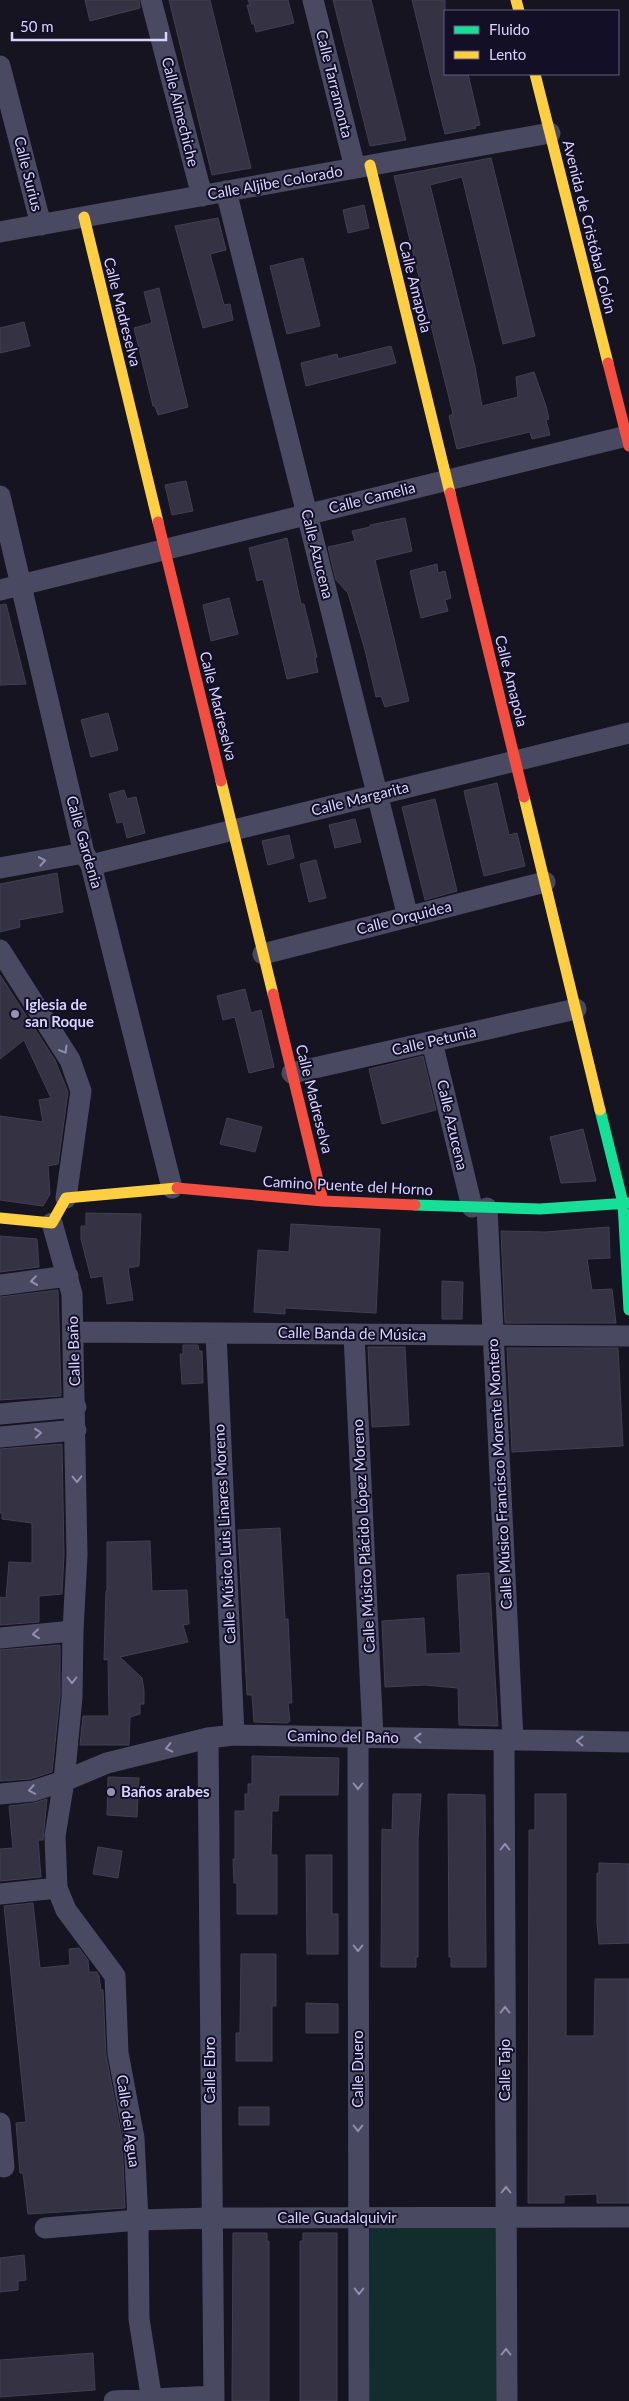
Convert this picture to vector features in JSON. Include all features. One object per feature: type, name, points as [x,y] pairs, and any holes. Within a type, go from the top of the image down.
[{"type":"street","name":"Calle Almechiche","points":[[151,0],[202,196]]},
{"type":"street","name":"Calle Tarramonta","points":[[314,0],[362,167]]},
{"type":"street","name":"Calle Surius","points":[[0,66],[41,225]]},
{"type":"street","name":"Avenida de Cristóbal Colón","points":[[535,75],[628,441]]},
{"type":"street","name":"Calle Aljibe Colorado","points":[[0,232],[550,133]]},
{"type":"street","name":"Calle Amapola","points":[[362,167],[446,480],[544,882],[626,1203],[629,1310]]},
{"type":"street","name":"Calle Azucena","points":[[226,191],[408,917]]},
{"type":"street","name":"Calle Madreselva","points":[[84,217],[323,1201]]},
{"type":"street","name":"Calle Camelia","points":[[0,590],[446,480],[628,441]]},
{"type":"street","name":"Calle Gardenia","points":[[0,496],[88,859],[172,1188]]},
{"type":"street","name":"Calle Margarita","points":[[0,868],[88,859],[233,830],[629,733]]},
{"type":"street","name":"Calle Orquidea","points":[[263,954],[544,882]]},
{"type":"street","points":[[0,950],[70,1060],[81,1091],[66,1198],[52,1223],[0,1218]]},
{"type":"street","name":"Calle Petunia","points":[[292,1072],[576,1009]]},
{"type":"street","name":"Calle Azucena","points":[[432,1042],[479,1208]]},
{"type":"street","name":"Camino Puente del Horno","points":[[66,1198],[172,1188],[323,1201],[479,1208],[540,1209],[626,1203]]},
{"type":"street","name":"Calle Músico Francisco Morente Montero","points":[[479,1208],[493,1336],[509,1740]]},
{"type":"street","name":"Calle Baño","points":[[52,1223],[72,1294],[76,1407],[77,1555],[72,1697],[64,1781]]},
{"type":"street","points":[[0,1285],[68,1276]]},
{"type":"street","name":"Calle Banda de Música","points":[[74,1332],[629,1336]]},
{"type":"street","name":"Calle Músico Luis Linares Moreno","points":[[216,1333],[234,1735]]},
{"type":"street","name":"Calle Músico Plácido López Moreno","points":[[354,1334],[366,1737]]},
{"type":"street","points":[[0,1414],[76,1407]]},
{"type":"street","points":[[0,1437],[76,1430]]},
{"type":"street","points":[[0,1638],[73,1631]]},
{"type":"street","name":"Camino del Baño","points":[[0,1794],[33,1791],[64,1781],[107,1763],[208,1738],[234,1735],[629,1742]]},
{"type":"street","name":"Calle Duero","points":[[359,2401],[358,2218],[366,1737]]},
{"type":"street","name":"Calle Ebro","points":[[208,1738],[214,2398]]},
{"type":"street","name":"Calle Tajo","points":[[506,2401],[509,1740]]},
{"type":"street","name":"Calle del Agua","points":[[64,1781],[55,1836],[57,1888],[66,1910],[115,1976],[118,2053],[134,2138],[138,2220],[139,2319],[153,2400]]},
{"type":"street","points":[[0,1894],[57,1888]]},
{"type":"street","points":[[0,2123],[4,2167]]},
{"type":"street","name":"Calle Guadalquivir","points":[[46,2228],[138,2220],[211,2218],[629,2217]]},
{"type":"street","points":[[114,2401],[214,2398]]},
{"type":"green space","points":[[498,2226],[497,2401],[370,2401],[370,2228]]},
{"type":"building","points":[[85,0],[139,0],[140,8],[90,21]]},
{"type":"building","points":[[169,0],[210,0],[251,168],[212,175]]},
{"type":"building","points":[[248,0],[288,0],[294,23],[256,32],[247,5],[250,5]]},
{"type":"building","points":[[333,0],[371,0],[406,140],[370,146]]},
{"type":"building","points":[[412,0],[445,0],[444,75],[468,75],[480,125],[475,126],[476,128],[445,134]]},
{"type":"building","points":[[491,158],[535,336],[503,344],[462,177],[430,185],[475,367],[482,406],[518,397],[516,377],[534,372],[546,406],[549,419],[546,420],[550,435],[532,439],[530,432],[457,449],[449,416],[453,414],[394,176]]},
{"type":"building","points":[[364,205],[369,228],[348,233],[343,210]]},
{"type":"building","points":[[218,218],[226,250],[210,254],[224,305],[230,304],[233,320],[203,328],[175,226]]},
{"type":"building","points":[[303,258],[320,326],[287,334],[270,266]]},
{"type":"building","points":[[159,288],[188,407],[158,415],[155,406],[153,406],[134,328],[152,323],[144,292]]},
{"type":"building","points":[[24,322],[30,346],[0,353],[0,328]]},
{"type":"building","points":[[391,346],[396,363],[306,386],[301,363],[337,354],[338,359]]},
{"type":"building","points":[[186,481],[193,511],[172,515],[165,485]]},
{"type":"building","points":[[405,518],[412,551],[375,560],[409,701],[385,707],[381,696],[376,697],[365,650],[348,593],[336,580],[328,547],[355,541],[352,531],[370,527],[370,525]]},
{"type":"building","points":[[287,538],[301,604],[304,604],[317,657],[315,658],[318,672],[287,679],[263,579],[257,581],[249,548]]},
{"type":"building","points":[[437,564],[438,573],[445,571],[451,598],[445,600],[448,611],[421,618],[410,571]]},
{"type":"building","points":[[229,598],[238,634],[211,641],[203,605]]},
{"type":"building","points":[[6,604],[26,684],[0,685],[0,605]]},
{"type":"building","points":[[108,713],[118,750],[91,757],[81,720]]},
{"type":"building","points":[[497,783],[509,835],[517,833],[525,866],[484,876],[464,791]]},
{"type":"building","points":[[124,790],[127,799],[136,797],[145,833],[127,838],[123,822],[117,823],[109,794]]},
{"type":"building","points":[[435,799],[457,891],[425,900],[402,807]]},
{"type":"building","points":[[355,819],[361,842],[335,848],[329,825]]},
{"type":"building","points":[[289,835],[294,858],[268,865],[262,841]]},
{"type":"building","points":[[316,860],[326,898],[309,902],[300,864]]},
{"type":"building","points":[[57,873],[63,912],[19,920],[20,927],[0,932],[0,884]]},
{"type":"building","points":[[0,975],[55,1060],[68,1092],[58,1164],[48,1166],[50,1194],[43,1206],[0,1200],[0,1116],[43,1122],[39,1100],[51,1098],[24,1040],[0,1059]]},
{"type":"building","points":[[245,989],[251,1013],[261,1010],[274,1067],[249,1073],[235,1017],[223,1020],[217,996]]},
{"type":"building","points":[[423,1056],[436,1110],[382,1124],[369,1069]]},
{"type":"building","points":[[227,1118],[262,1127],[255,1152],[220,1144]]},
{"type":"building","points":[[583,1129],[596,1181],[561,1183],[550,1137]]},
{"type":"building","points":[[86,1213],[141,1214],[139,1266],[128,1268],[133,1300],[107,1304],[103,1276],[91,1278],[81,1239],[81,1226],[86,1226]]},
{"type":"building","points":[[291,1224],[380,1229],[376,1313],[285,1308],[285,1314],[254,1312],[258,1250],[289,1252]]},
{"type":"building","points":[[609,1227],[610,1258],[587,1259],[592,1290],[612,1289],[616,1323],[505,1323],[501,1231],[546,1232]]},
{"type":"building","points":[[0,1236],[37,1239],[39,1267],[0,1272]]},
{"type":"building","points":[[442,1281],[463,1282],[462,1319],[442,1319]]},
{"type":"building","points":[[58,1290],[61,1396],[0,1400],[0,1297]]},
{"type":"building","points":[[183,1345],[198,1345],[199,1351],[202,1351],[203,1383],[182,1384],[180,1354],[183,1354]]},
{"type":"building","points":[[368,1347],[405,1347],[409,1425],[372,1427]]},
{"type":"building","points":[[507,1348],[618,1348],[623,1446],[512,1452]]},
{"type":"building","points":[[62,1444],[64,1555],[62,1594],[39,1596],[39,1622],[0,1625],[0,1597],[6,1598],[9,1562],[32,1563],[32,1523],[2,1519],[2,1513],[0,1513],[0,1449]]},
{"type":"building","points":[[280,1528],[285,1619],[288,1619],[292,1703],[288,1703],[290,1721],[287,1723],[254,1722],[252,1695],[247,1695],[238,1530]]},
{"type":"building","points":[[150,1541],[152,1591],[187,1590],[189,1624],[183,1625],[188,1642],[120,1657],[142,1678],[144,1690],[144,1704],[140,1704],[140,1714],[130,1717],[129,1745],[80,1745],[83,1716],[109,1716],[108,1659],[104,1660],[107,1542]]},
{"type":"building","points":[[489,1573],[498,1726],[459,1725],[458,1688],[425,1685],[385,1687],[382,1621],[424,1618],[426,1654],[461,1653],[457,1575]]},
{"type":"building","points":[[60,1645],[60,1696],[52,1772],[30,1779],[0,1781],[0,1650]]},
{"type":"building","points":[[252,1756],[339,1758],[338,1795],[279,1795],[278,1811],[272,1811],[271,1855],[277,1855],[277,1914],[237,1914],[237,1883],[234,1883],[233,1859],[235,1859],[235,1811],[245,1811],[245,1794],[248,1794],[248,1784],[252,1784]]},
{"type":"building","points":[[108,1777],[139,1778],[137,1817],[107,1815]]},
{"type":"building","points":[[393,1794],[421,1794],[418,1839],[418,1957],[416,1957],[416,1967],[381,1967],[382,1829],[392,1830]]},
{"type":"building","points":[[448,1794],[485,1795],[486,1967],[451,1967],[451,1957],[449,1957]]},
{"type":"building","points":[[535,1794],[566,1794],[566,2036],[594,2036],[595,1979],[629,1979],[629,2203],[597,2203],[597,2194],[564,2195],[564,2203],[528,2203],[529,1830],[535,1830]]},
{"type":"building","points":[[47,1799],[43,1840],[38,1840],[41,1877],[0,1881],[0,1849],[13,1848],[9,1806],[34,1803]]},
{"type":"building","points":[[98,1847],[122,1851],[118,1878],[93,1874]]},
{"type":"building","points":[[306,1855],[332,1855],[332,1914],[338,1914],[338,1954],[307,1954]]},
{"type":"building","points":[[599,1863],[629,1864],[629,1943],[599,1944],[597,1873],[599,1873]]},
{"type":"building","points":[[33,1903],[40,1968],[70,1965],[69,1949],[79,1948],[88,1960],[89,1972],[97,1972],[99,1976],[101,1990],[103,1990],[106,2055],[122,2139],[125,2208],[28,2214],[23,2173],[20,2173],[16,2123],[26,2122],[4,1906]]},
{"type":"building","points":[[241,1954],[276,1954],[276,2006],[272,2006],[272,2061],[236,2061],[236,2033],[240,2033]]},
{"type":"building","points":[[306,2003],[338,2004],[338,2033],[306,2033]]},
{"type":"building","points":[[239,2107],[269,2107],[269,2125],[239,2125]]},
{"type":"building","points":[[233,2233],[267,2233],[267,2241],[269,2241],[269,2401],[232,2401]]},
{"type":"building","points":[[303,2233],[337,2233],[337,2401],[300,2401],[300,2241],[303,2241]]},
{"type":"building","points":[[24,2255],[26,2280],[18,2281],[18,2290],[0,2292],[0,2258]]},
{"type":"building","points":[[93,2353],[95,2390],[0,2397],[0,2360]]},
{"type":"traffic: fast","points":[[600,1110],[623,1203],[629,1310]]},
{"type":"traffic: fast","points":[[415,1205],[540,1209],[629,1203]]},
{"type":"traffic: slow","points":[[516,0],[519,10]]},
{"type":"traffic: slow","points":[[535,75],[608,363]]},
{"type":"traffic: slow","points":[[370,165],[450,493]]},
{"type":"traffic: slow","points":[[84,217],[158,522]]},
{"type":"traffic: slow","points":[[221,781],[273,994]]},
{"type":"traffic: slow","points":[[524,797],[600,1110]]},
{"type":"traffic: slow","points":[[0,1218],[52,1223],[66,1198],[177,1188]]},
{"type":"traffic: jam","points":[[608,363],[629,446]]},
{"type":"traffic: jam","points":[[450,493],[524,797]]},
{"type":"traffic: jam","points":[[158,522],[221,781]]},
{"type":"traffic: jam","points":[[273,994],[323,1201]]},
{"type":"traffic: jam","points":[[177,1188],[323,1201],[415,1205]]},
{"type":"place","name":"Iglesia de san Roque","points":[[15,1014]]},
{"type":"place","name":"Baños arabes","points":[[111,1792]]}]
